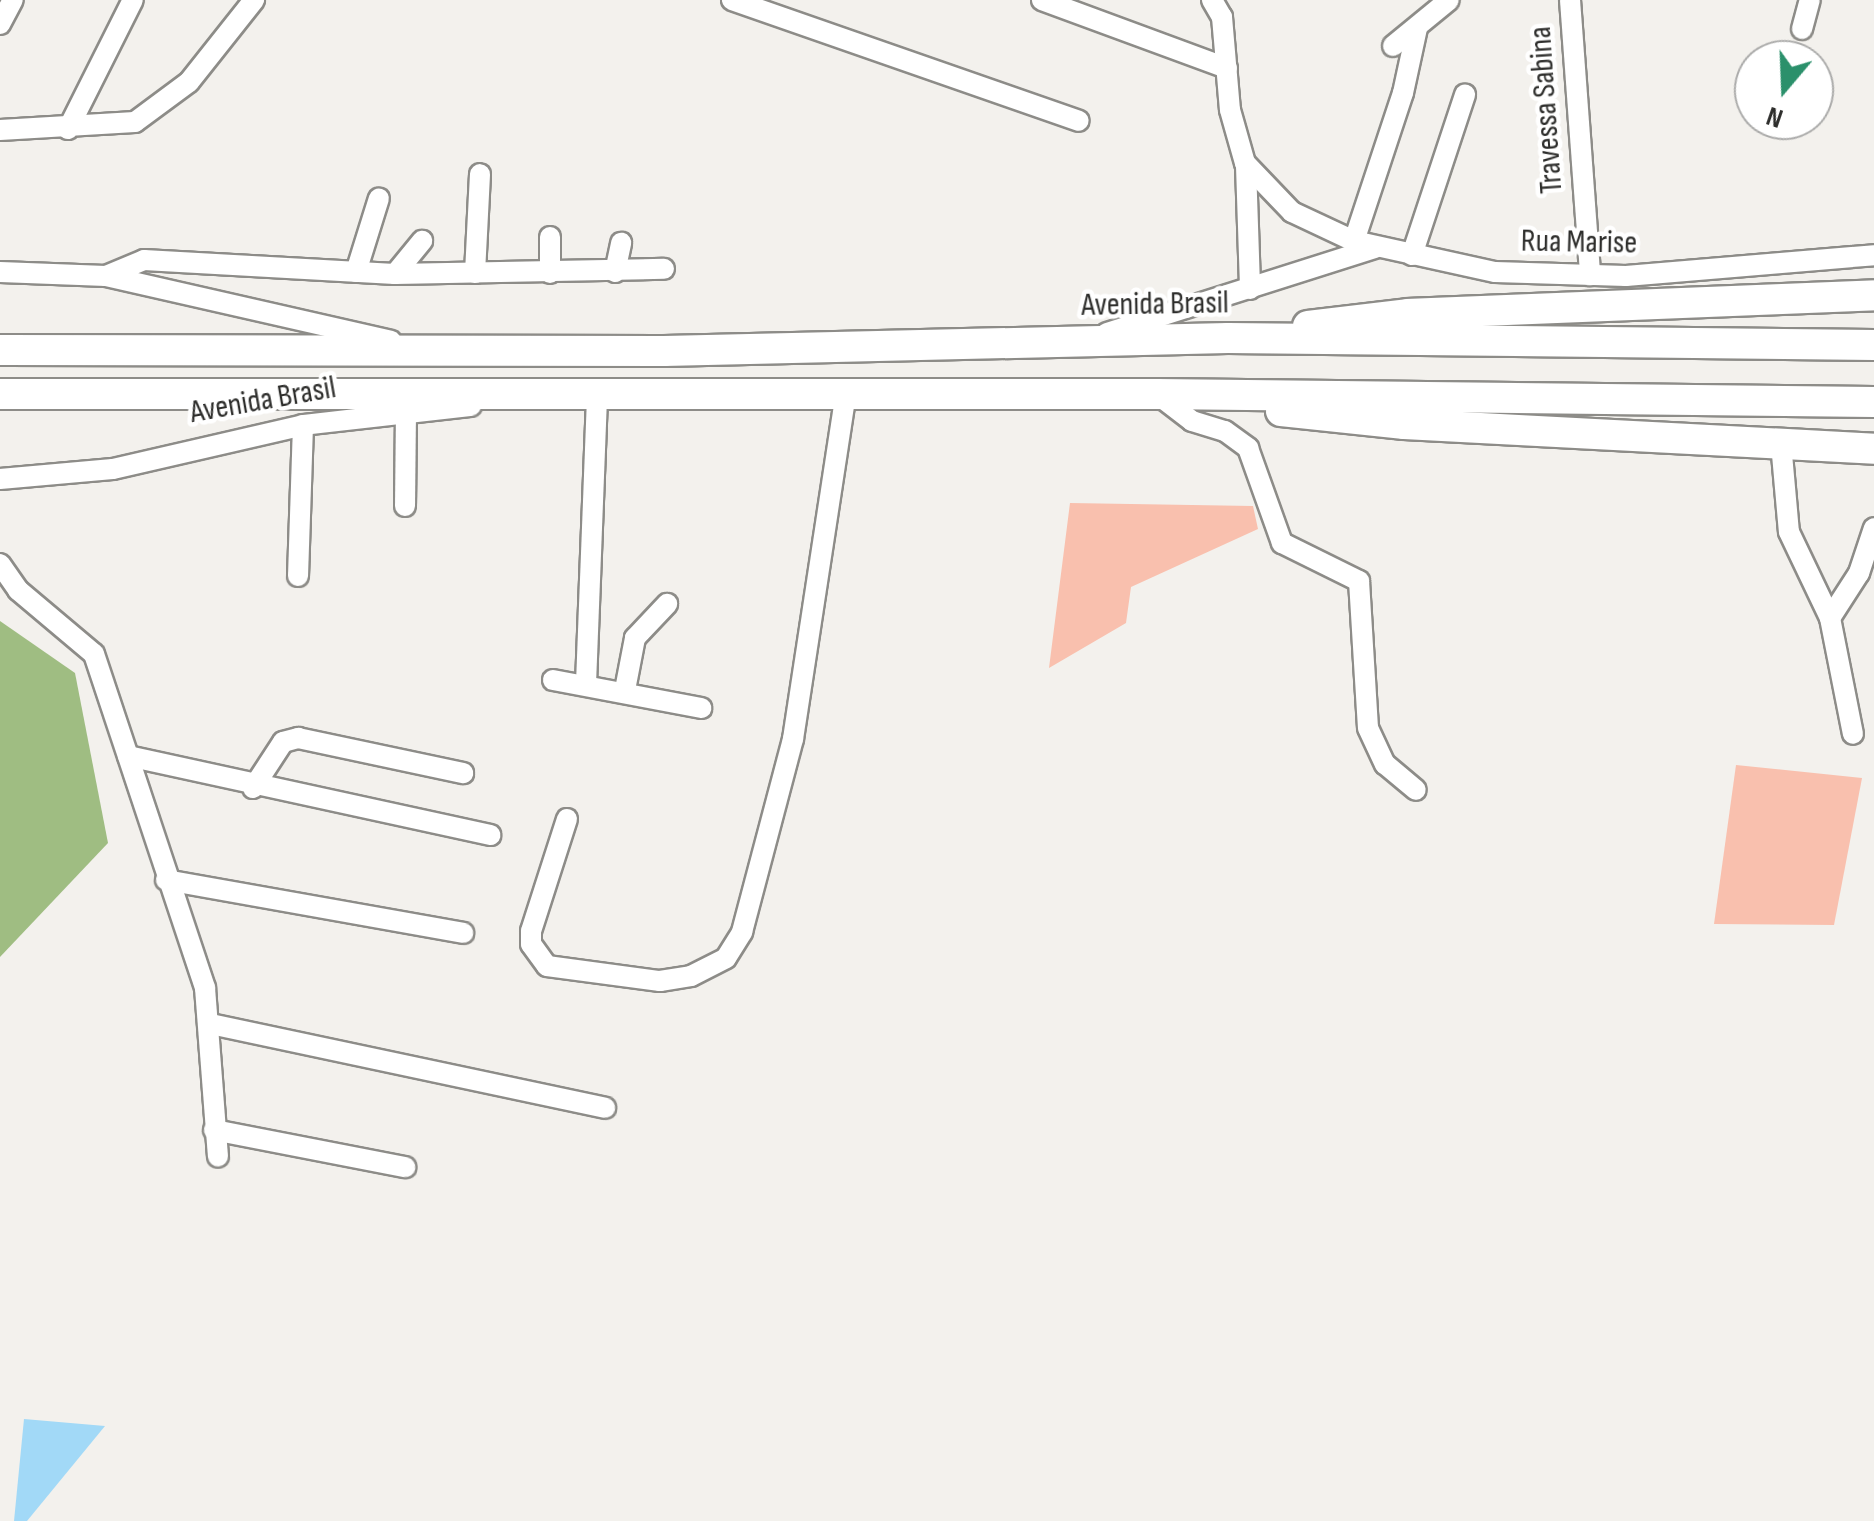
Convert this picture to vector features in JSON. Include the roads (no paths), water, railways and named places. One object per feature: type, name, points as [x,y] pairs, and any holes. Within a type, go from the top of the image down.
[{"type":"highway","points":[[1228,338],[1366,317],[1874,295]]},
{"type":"highway","name":"Avenida Brasil","points":[[0,350],[437,352],[1228,338],[1874,346]]},
{"type":"highway","name":"Avenida Brasil","points":[[0,394],[1157,394],[1874,402]]},
{"type":"highway","points":[[1214,396],[1340,420],[1874,450]]},
{"type":"street","points":[[0,24],[12,0]]},
{"type":"street","points":[[68,128],[132,0]]},
{"type":"street","points":[[0,130],[119,127],[151,113],[214,55],[254,0]]},
{"type":"street","points":[[732,0],[1079,121]]},
{"type":"street","points":[[1042,0],[1227,68]]},
{"type":"street","points":[[1212,0],[1222,17],[1236,138],[1246,164],[1250,288]]},
{"type":"street","points":[[1393,46],[1449,0]]},
{"type":"street","name":"Travessa Sabina","points":[[1570,0],[1590,275]]},
{"type":"street","points":[[1802,29],[1810,0]]},
{"type":"street","points":[[1354,241],[1403,94],[1416,28]]},
{"type":"street","points":[[1412,256],[1465,95]]},
{"type":"street","name":"Rua Marise","points":[[1246,164],[1292,212],[1354,241],[1495,272],[1679,274],[1874,254]]},
{"type":"street","points":[[475,274],[480,174]]},
{"type":"street","points":[[356,272],[378,198]]},
{"type":"street","points":[[550,238],[550,274]]},
{"type":"street","points":[[395,274],[422,241]]},
{"type":"street","points":[[616,272],[621,243]]},
{"type":"street","points":[[1080,342],[1376,247]]},
{"type":"street","points":[[106,276],[144,260],[395,274],[664,269]]},
{"type":"street","name":"Avenida Brasil","points":[[0,272],[106,276],[437,352]]},
{"type":"street","points":[[1495,272],[1498,311]]},
{"type":"street","points":[[567,819],[532,930],[531,944],[546,966],[660,981],[711,970],[726,958],[742,932],[793,739],[846,394]]},
{"type":"street","points":[[1157,394],[1192,421],[1226,431],[1248,448],[1282,543],[1359,580],[1368,728],[1385,764],[1416,790]]},
{"type":"street","name":"Avenida Brasil","points":[[0,480],[113,469],[303,425],[539,397]]},
{"type":"street","points":[[586,684],[597,397]]},
{"type":"street","points":[[405,506],[406,414]]},
{"type":"street","points":[[298,576],[303,425]]},
{"type":"street","points":[[1781,443],[1789,532],[1830,618],[1853,734]]},
{"type":"street","points":[[1830,618],[1859,572],[1874,528]]},
{"type":"street","points":[[0,564],[18,590],[94,654],[212,1024],[218,1156]]},
{"type":"street","points":[[625,690],[635,638],[667,604]]},
{"type":"street","points":[[553,680],[625,690],[701,708]]},
{"type":"street","points":[[253,788],[283,742],[298,738],[462,773]]},
{"type":"street","points":[[128,756],[253,788],[490,835]]},
{"type":"street","points":[[166,880],[463,934]]},
{"type":"street","points":[[212,1024],[604,1108]]},
{"type":"street","points":[[214,1130],[405,1167]]},
{"type":"water","points":[[24,1419],[105,1426],[27,1521],[14,1521]]}]
